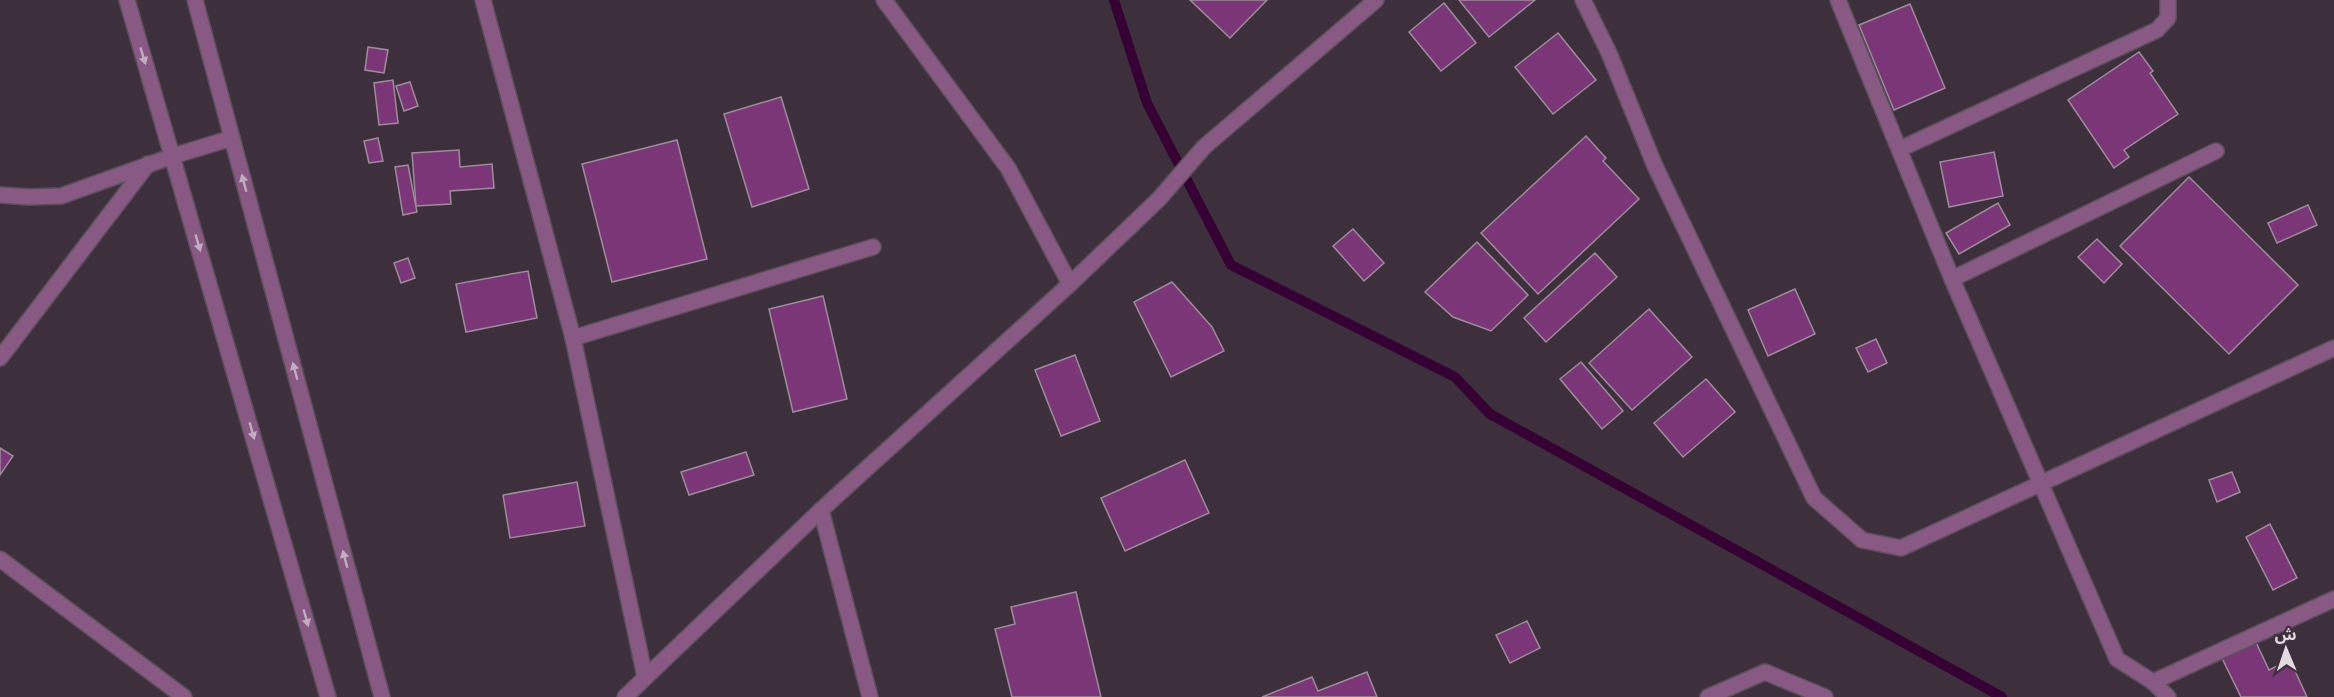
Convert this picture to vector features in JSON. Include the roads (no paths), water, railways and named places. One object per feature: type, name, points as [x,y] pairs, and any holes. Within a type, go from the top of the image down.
[{"type":"street","points":[[127,0],[328,697]]},
{"type":"street","points":[[195,0],[382,697]]},
{"type":"street","points":[[483,0],[573,338],[645,677]]},
{"type":"street","points":[[884,0],[1008,168],[1070,284]]},
{"type":"street","points":[[625,697],[821,510],[1070,284],[1159,199],[1204,147],[1376,0]]},
{"type":"street","points":[[1583,0],[1609,53],[1655,166],[1814,498],[1862,540],[1901,548],[2334,348]]},
{"type":"street","points":[[1838,0],[1952,279],[2117,659],[2153,682],[2168,697]]},
{"type":"street","points":[[1900,150],[2157,30],[2168,18],[2168,0]]},
{"type":"street","points":[[0,195],[61,196],[148,164],[232,138]]},
{"type":"street","points":[[1952,279],[2216,151]]},
{"type":"street","points":[[0,358],[148,164]]},
{"type":"street","points":[[573,338],[873,247]]},
{"type":"street","points":[[821,510],[870,697]]},
{"type":"street","points":[[0,559],[184,697]]},
{"type":"street","points":[[2153,682],[2334,599]]},
{"type":"street","points":[[1708,697],[1765,672],[1825,697]]},
{"type":"waterway","points":[[1114,0],[1147,103],[1231,265],[1455,377],[1490,414],[2002,697]]}]
